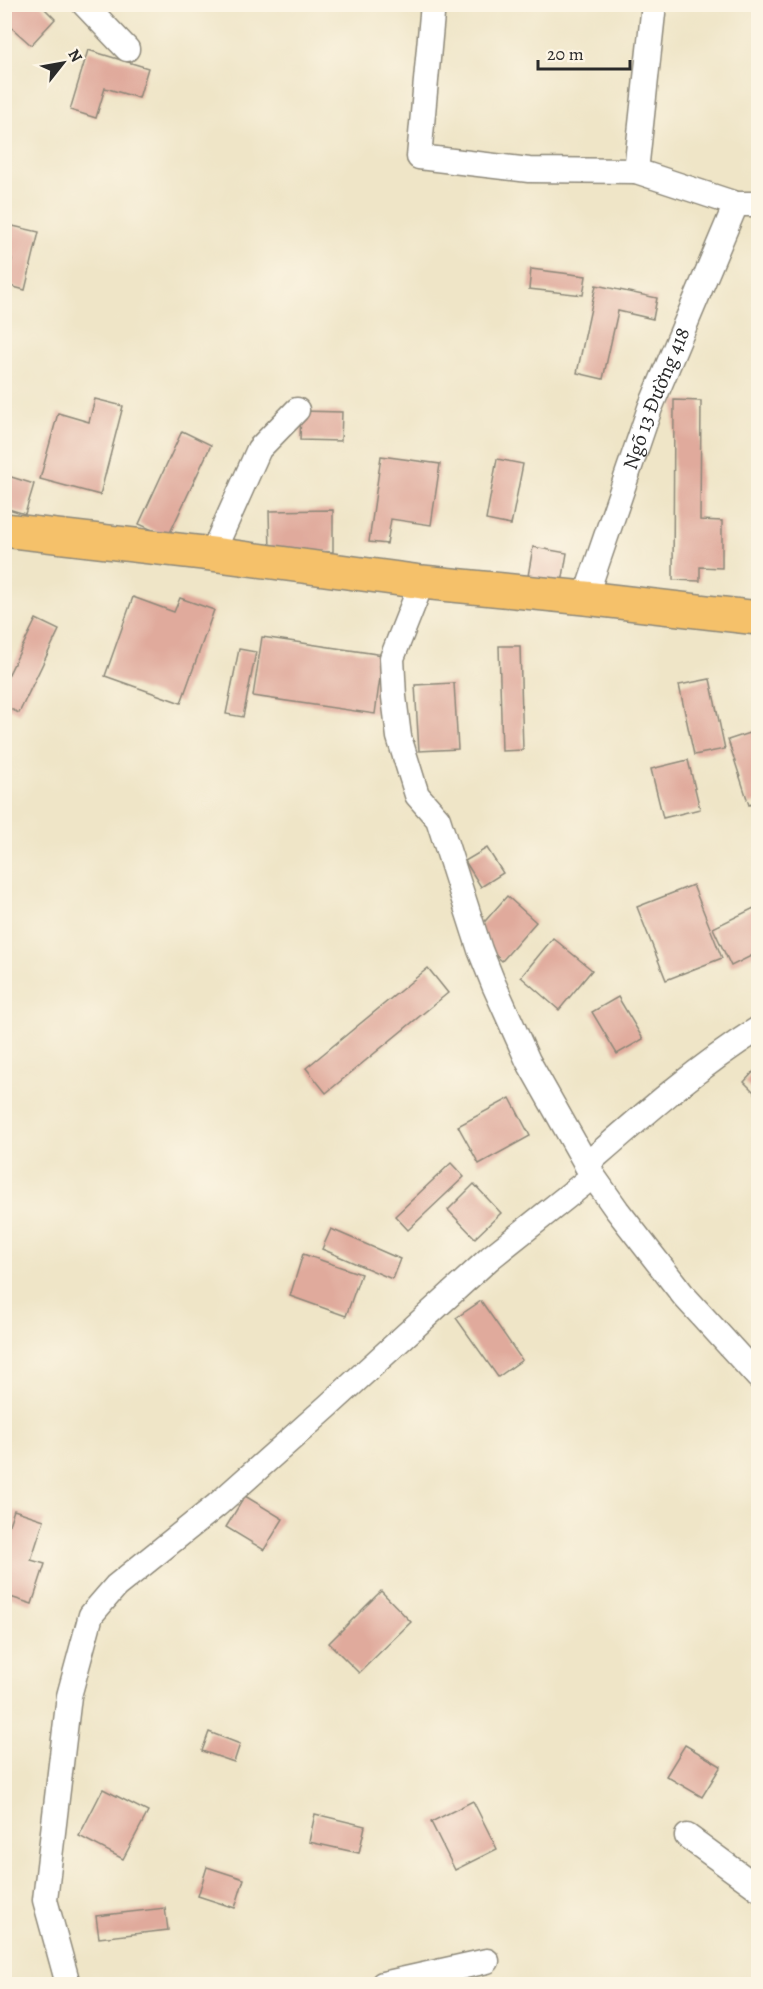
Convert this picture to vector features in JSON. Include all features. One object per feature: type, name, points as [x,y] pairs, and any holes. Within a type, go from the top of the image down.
[{"type":"main road","points":[[4,530],[212,554],[422,582],[759,618]]},
{"type":"street","points":[[84,4],[127,49]]},
{"type":"street","name":"Ngõ 13 Đường 418","points":[[433,4],[419,158],[529,170],[636,171],[747,204],[650,408],[585,598]]},
{"type":"street","points":[[636,171],[654,4]]},
{"type":"street","points":[[212,554],[259,449],[297,410]]},
{"type":"street","points":[[422,582],[392,658],[399,737],[417,795],[438,819],[480,950],[506,1012],[528,1061],[589,1170],[684,1296],[759,1377]]},
{"type":"street","points":[[68,1984],[45,1900],[69,1696],[91,1616],[116,1586],[242,1482],[327,1407],[589,1170],[664,1097],[759,1029]]},
{"type":"street","points":[[687,1836],[759,1888]]},
{"type":"street","points":[[384,1984],[487,1961]]},
{"type":"building","points":[[4,4],[40,4],[55,19],[31,45],[4,21]]},
{"type":"building","points":[[88,50],[148,68],[139,98],[105,88],[96,118],[70,110]]},
{"type":"building","points":[[4,224],[39,232],[25,290],[6,285],[12,259],[4,257]]},
{"type":"building","points":[[531,269],[586,276],[583,295],[529,289]]},
{"type":"building","points":[[596,285],[657,298],[653,319],[618,311],[603,379],[577,373]]},
{"type":"building","points":[[95,399],[123,406],[100,495],[40,479],[58,413],[89,422]]},
{"type":"building","points":[[674,400],[701,401],[700,520],[722,521],[722,568],[700,567],[700,581],[673,580]]},
{"type":"building","points":[[301,411],[342,412],[341,441],[300,440]]},
{"type":"building","points":[[182,431],[211,445],[168,537],[139,524]]},
{"type":"building","points":[[381,456],[440,464],[431,525],[391,519],[387,544],[369,542]]},
{"type":"building","points":[[497,459],[523,464],[511,525],[486,520]]},
{"type":"building","points":[[8,476],[34,484],[25,514],[5,508],[5,488]]},
{"type":"building","points":[[333,510],[333,552],[270,552],[269,511]]},
{"type":"building","points":[[533,547],[567,553],[561,589],[527,582]]},
{"type":"building","points":[[133,597],[174,612],[180,598],[214,610],[181,703],[105,676]]},
{"type":"building","points":[[36,619],[59,630],[19,713],[4,706],[4,684]]},
{"type":"building","points":[[262,637],[383,655],[375,714],[253,696]]},
{"type":"building","points":[[499,646],[520,646],[523,750],[502,751]]},
{"type":"building","points":[[239,649],[256,652],[243,717],[226,714]]},
{"type":"building","points":[[710,679],[725,749],[694,755],[679,685]]},
{"type":"building","points":[[454,683],[458,749],[419,751],[415,685]]},
{"type":"building","points":[[758,730],[758,802],[749,805],[728,740]]},
{"type":"building","points":[[688,760],[700,809],[663,818],[651,769]]},
{"type":"building","points":[[487,848],[503,873],[481,887],[465,861]]},
{"type":"building","points":[[693,885],[722,958],[666,980],[637,907]]},
{"type":"building","points":[[507,896],[536,922],[502,961],[473,935]]},
{"type":"building","points":[[754,908],[758,917],[758,966],[753,955],[731,966],[713,928]]},
{"type":"building","points":[[553,938],[592,970],[559,1010],[521,977]]},
{"type":"building","points":[[428,968],[448,993],[326,1093],[306,1068]]},
{"type":"building","points":[[618,997],[643,1039],[617,1054],[592,1012]]},
{"type":"building","points":[[758,1067],[758,1096],[744,1082]]},
{"type":"building","points":[[510,1098],[530,1136],[479,1164],[458,1126]]},
{"type":"building","points":[[451,1163],[464,1177],[408,1230],[395,1216]]},
{"type":"building","points":[[474,1184],[501,1213],[475,1238],[448,1210]]},
{"type":"building","points":[[331,1229],[400,1259],[392,1279],[322,1249]]},
{"type":"building","points":[[303,1254],[361,1274],[346,1316],[290,1296]]},
{"type":"building","points":[[481,1301],[522,1360],[498,1377],[456,1318]]},
{"type":"building","points":[[245,1496],[283,1519],[264,1550],[226,1527]]},
{"type":"building","points":[[14,1510],[44,1520],[31,1560],[45,1564],[32,1604],[4,1595],[4,1539]]},
{"type":"building","points":[[381,1591],[411,1622],[359,1673],[329,1643]]},
{"type":"building","points":[[209,1732],[240,1744],[234,1762],[202,1751]]},
{"type":"building","points":[[685,1745],[721,1766],[702,1797],[666,1776]]},
{"type":"building","points":[[103,1789],[148,1812],[123,1859],[79,1836]]},
{"type":"building","points":[[473,1801],[497,1849],[455,1870],[431,1822]]},
{"type":"building","points":[[315,1814],[365,1826],[359,1853],[309,1842]]},
{"type":"building","points":[[207,1867],[244,1879],[235,1908],[198,1896]]},
{"type":"building","points":[[165,1908],[168,1930],[99,1938],[96,1916]]}]
